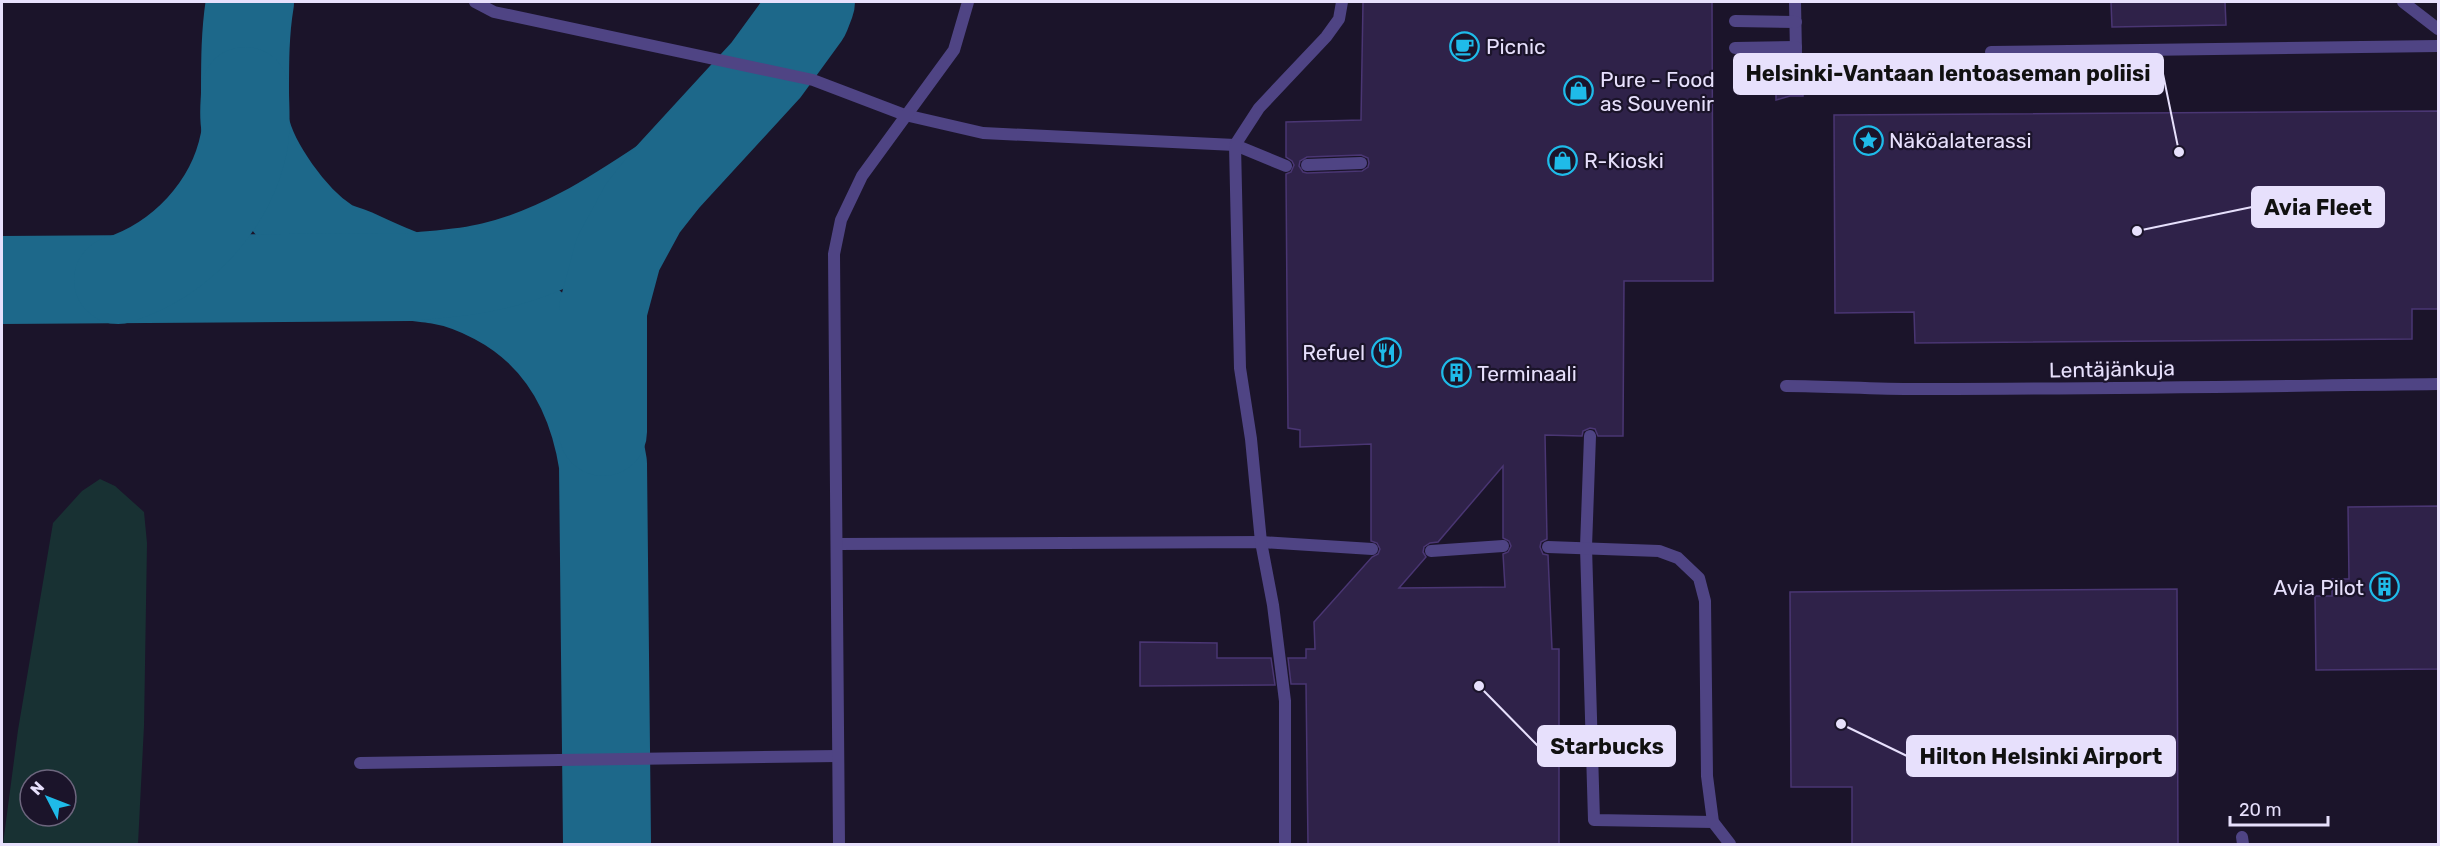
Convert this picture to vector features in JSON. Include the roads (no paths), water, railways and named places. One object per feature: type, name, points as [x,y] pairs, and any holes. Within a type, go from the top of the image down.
[{"type":"street","points":[[475,2],[494,12],[813,80],[905,115],[983,133],[1235,145],[1286,166]]},
{"type":"street","points":[[839,844],[834,254],[841,220],[862,176],[954,50],[968,2]]},
{"type":"street","points":[[1285,844],[1285,701],[1273,605],[1261,542],[1251,439],[1240,368],[1235,145],[1259,108],[1326,37],[1339,20],[1342,2]]},
{"type":"street","points":[[1735,48],[1796,51],[1796,2]]},
{"type":"street","points":[[2403,2],[2439,29]]},
{"type":"street","points":[[1735,21],[1796,22]]},
{"type":"street","points":[[1991,52],[2439,46]]},
{"type":"street","points":[[1307,165],[1361,163]]},
{"type":"street","name":"Lentäjänkuja","points":[[1786,386],[1825,386],[1865,390],[2439,384]]},
{"type":"street","points":[[1590,436],[1586,547],[1594,820],[1713,822]]},
{"type":"street","points":[[837,544],[1261,542],[1372,549]]},
{"type":"street","points":[[1431,551],[1503,546]]},
{"type":"street","points":[[1548,547],[1659,550],[1678,558],[1699,578],[1705,602],[1707,776],[1713,822],[1730,844]]},
{"type":"street","points":[[360,763],[838,756]]},
{"type":"place","name":"Picnic","points":[[1465,46]]},
{"type":"place","name":"Pure - Food as Souvenir","points":[[1579,91]]},
{"type":"place","name":"Näköalaterassi","points":[[1868,140]]},
{"type":"place","name":"Helsinki-Vantaan lentoaseman poliisi","points":[[2179,152]]},
{"type":"place","name":"R-Kioski","points":[[1563,160]]},
{"type":"place","name":"Avia Fleet","points":[[2137,231]]},
{"type":"place","name":"Refuel","points":[[1386,352]]},
{"type":"place","name":"Terminaali","points":[[1456,373]]},
{"type":"place","name":"Avia Pilot","points":[[2385,587]]},
{"type":"place","name":"Starbucks","points":[[1479,686]]},
{"type":"place","name":"Hilton Helsinki Airport","points":[[1841,724]]}]
